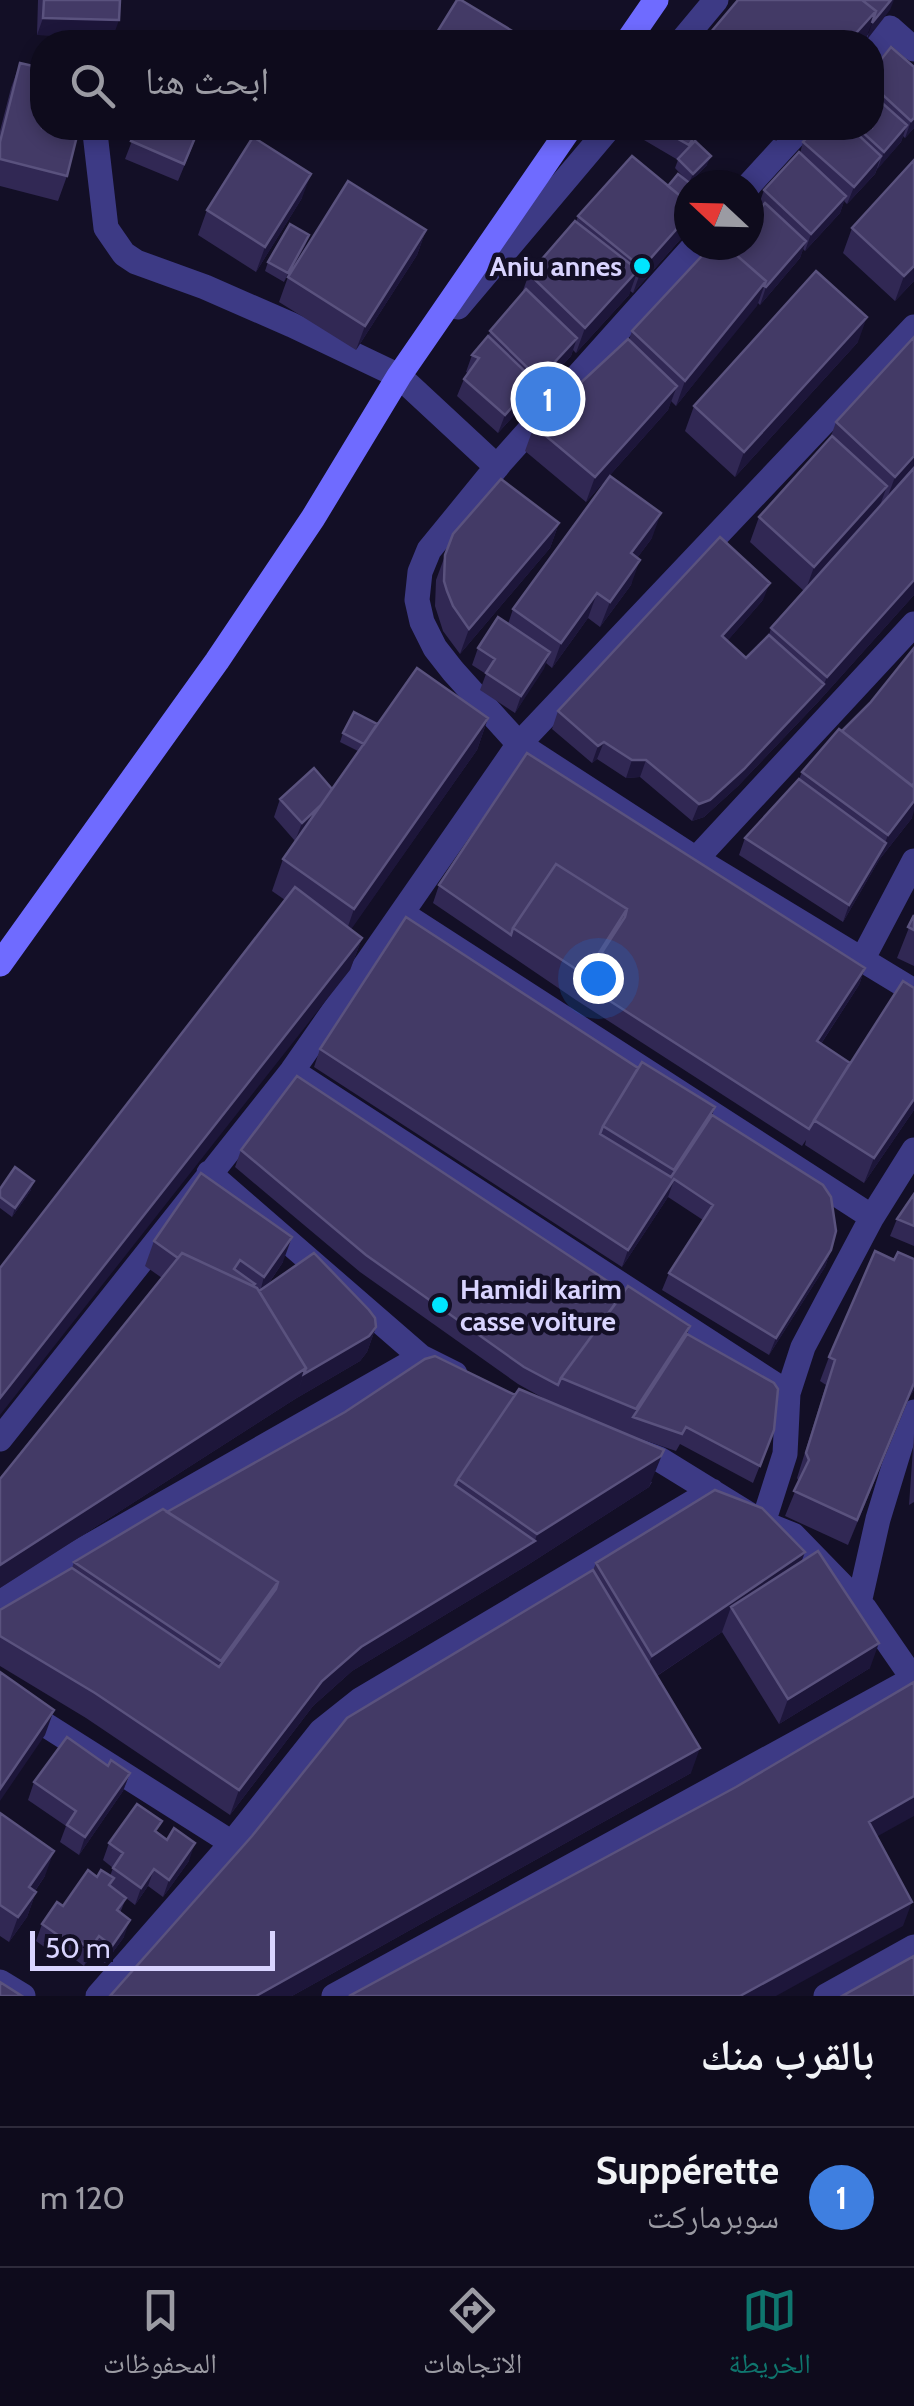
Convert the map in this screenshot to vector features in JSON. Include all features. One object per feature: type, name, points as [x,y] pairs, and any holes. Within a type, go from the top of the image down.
[{"type":"main road","points":[[635,30],[656,0]]},
{"type":"main road","points":[[0,964],[216,661],[312,518],[399,376],[562,140]]},
{"type":"street","points":[[691,30],[716,0]]},
{"type":"street","points":[[884,35],[890,28],[914,49]]},
{"type":"street","points":[[96,140],[106,228],[124,254],[292,325],[399,376],[497,466]]},
{"type":"street","points":[[399,376],[599,140]]},
{"type":"street","points":[[763,170],[790,140]]},
{"type":"street","points":[[682,260],[497,466],[428,550],[420,572],[417,600],[422,622],[434,648],[519,744],[696,859],[914,991]]},
{"type":"street","points":[[0,1439],[292,1071],[519,744],[914,327]]},
{"type":"street","points":[[696,859],[914,624]]},
{"type":"street","points":[[862,960],[914,861]]},
{"type":"street","points":[[403,914],[872,1217]]},
{"type":"street","points":[[292,1071],[788,1393]]},
{"type":"street","points":[[763,1523],[785,1454],[788,1393],[803,1347],[872,1217],[914,1150]]},
{"type":"street","points":[[209,1173],[420,1357],[482,1388]]},
{"type":"street","points":[[0,1596],[420,1357]]},
{"type":"street","points":[[858,1603],[878,1519],[914,1412]]},
{"type":"street","points":[[334,1996],[914,1680],[858,1603],[793,1535],[763,1523],[659,1459],[604,1438]]},
{"type":"street","points":[[98,1996],[232,1843],[321,1730],[360,1700],[712,1491]]},
{"type":"street","points":[[0,1696],[232,1843]]},
{"type":"street","points":[[826,1996],[914,1947]]},
{"type":"street","points":[[0,1982],[23,1996]]},
{"type":"building","points":[[44,0],[120,0],[119,20],[43,18]]},
{"type":"building","points":[[457,0],[461,0],[511,30],[438,30]]},
{"type":"building","points":[[738,0],[862,0],[876,11],[859,30],[713,30]]},
{"type":"building","points":[[862,0],[891,0],[872,23],[876,11]]},
{"type":"building","points":[[891,47],[914,67],[911,121],[884,96],[884,56]]},
{"type":"building","points":[[20,63],[30,65],[30,140],[76,140],[67,176],[0,159],[0,142]]},
{"type":"building","points":[[884,105],[907,125],[884,152],[871,140],[884,140]]},
{"type":"building","points":[[131,140],[194,140],[184,164]]},
{"type":"building","points":[[251,140],[258,140],[311,174],[265,247],[207,210]]},
{"type":"building","points":[[864,140],[881,156],[854,187],[803,142]]},
{"type":"building","points":[[695,141],[711,156],[697,170],[689,170],[678,159]]},
{"type":"building","points":[[799,152],[846,196],[811,234],[764,190]]},
{"type":"building","points":[[632,156],[674,191],[674,232],[642,268],[578,216]]},
{"type":"building","points":[[914,160],[914,266],[904,276],[852,228]]},
{"type":"building","points":[[348,181],[426,230],[365,326],[288,277]]},
{"type":"building","points":[[764,204],[806,241],[766,287],[766,281],[742,260],[764,260]]},
{"type":"building","points":[[575,221],[638,270],[585,328],[529,274]]},
{"type":"building","points":[[290,224],[309,235],[288,273],[268,262]]},
{"type":"building","points":[[698,260],[742,260],[766,281],[685,381],[632,331]]},
{"type":"building","points":[[816,271],[867,317],[744,452],[694,406]]},
{"type":"building","points":[[526,289],[577,338],[539,379],[490,331]]},
{"type":"building","points":[[488,336],[535,381],[505,415],[464,379],[479,358],[472,355]]},
{"type":"building","points":[[914,337],[914,456],[895,477],[836,422]]},
{"type":"building","points":[[628,339],[677,386],[595,477],[534,426]]},
{"type":"building","points":[[832,436],[887,486],[814,567],[759,517]]},
{"type":"building","points":[[914,468],[914,580],[827,677],[771,628]]},
{"type":"building","points":[[610,476],[661,513],[631,553],[640,560],[610,602],[597,593],[561,643],[513,609]]},
{"type":"building","points":[[501,479],[559,523],[469,629],[447,591],[445,555],[453,534]]},
{"type":"building","points":[[720,537],[770,583],[722,636],[746,658],[769,635],[824,684],[744,769],[710,800],[699,804],[646,760],[632,760],[604,742],[598,746],[558,711]]},
{"type":"building","points":[[498,617],[550,652],[521,696],[486,673],[495,659],[478,648]]},
{"type":"building","points":[[914,648],[914,783],[912,786],[842,731]]},
{"type":"building","points":[[417,668],[488,718],[354,909],[283,859]]},
{"type":"building","points":[[354,712],[377,724],[364,744],[343,733]]},
{"type":"building","points":[[839,729],[914,787],[914,801],[888,835],[802,772]]},
{"type":"building","points":[[527,753],[865,968],[817,1041],[850,1063],[809,1129],[582,983],[627,909],[556,864],[511,935],[439,885]]},
{"type":"building","points":[[314,768],[332,789],[302,823],[280,799]]},
{"type":"building","points":[[799,779],[886,843],[849,905],[745,838]]},
{"type":"building","points":[[556,864],[627,909],[585,975],[513,928]]},
{"type":"building","points":[[295,887],[362,938],[0,1398],[0,1268]]},
{"type":"building","points":[[406,917],[638,1068],[600,1134],[671,1177],[712,1115],[823,1185],[831,1197],[836,1231],[831,1250],[776,1338],[669,1273],[713,1205],[674,1179],[628,1250],[320,1049]]},
{"type":"building","points":[[903,981],[914,988],[914,1099],[874,1158],[814,1120]]},
{"type":"building","points":[[642,1062],[715,1107],[674,1170],[603,1126]]},
{"type":"building","points":[[297,1076],[624,1292],[558,1385],[524,1367],[366,1255],[241,1150]]},
{"type":"building","points":[[15,1167],[34,1181],[15,1208],[0,1197],[0,1189]]},
{"type":"building","points":[[201,1173],[292,1237],[264,1277],[240,1260],[234,1269],[253,1286],[182,1253],[178,1258],[154,1241]]},
{"type":"building","points":[[914,1194],[914,1226],[897,1219]]},
{"type":"building","points":[[875,1251],[894,1260],[898,1252],[914,1259],[914,1383],[857,1520],[794,1491],[809,1460],[806,1453],[835,1360],[829,1357]]},
{"type":"building","points":[[182,1253],[257,1288],[306,1368],[0,1565],[0,1479]]},
{"type":"building","points":[[314,1253],[369,1310],[376,1327],[369,1336],[304,1374],[306,1368],[259,1291]]},
{"type":"building","points":[[628,1286],[690,1326],[636,1409],[561,1378]]},
{"type":"building","points":[[687,1334],[774,1383],[778,1389],[774,1430],[760,1466],[686,1427],[682,1434],[633,1417]]},
{"type":"building","points":[[435,1356],[515,1395],[455,1485],[535,1541],[361,1647],[322,1681],[239,1790],[95,1693],[0,1636],[0,1610],[72,1568],[219,1667],[278,1582],[167,1512],[345,1412]]},
{"type":"building","points":[[519,1389],[664,1450],[661,1456],[537,1534],[458,1479]]},
{"type":"building","points":[[715,1490],[762,1508],[805,1552],[652,1656],[596,1563]]},
{"type":"building","points":[[163,1509],[278,1582],[221,1661],[74,1562]]},
{"type":"building","points":[[818,1551],[879,1643],[788,1699],[731,1607]]},
{"type":"building","points":[[593,1570],[700,1748],[256,1996],[110,1996],[252,1836],[347,1718]]},
{"type":"building","points":[[0,1672],[54,1710],[0,1789]]},
{"type":"building","points":[[914,1682],[914,1796],[869,1822],[912,1902],[740,1996],[349,1996],[736,1787]]},
{"type":"building","points":[[67,1737],[108,1766],[111,1760],[130,1773],[85,1837],[67,1825],[76,1811],[34,1782]]},
{"type":"building","points":[[137,1804],[162,1821],[155,1831],[167,1840],[174,1828],[195,1843],[169,1880],[154,1869],[141,1888],[113,1868],[123,1853],[109,1843]]},
{"type":"building","points":[[0,1813],[54,1851],[29,1887],[36,1892],[18,1917],[0,1905]]},
{"type":"building","points":[[88,1870],[97,1877],[101,1870],[114,1878],[109,1885],[126,1898],[117,1910],[130,1920],[112,1946],[99,1936],[90,1949],[72,1936],[68,1942],[42,1924],[57,1902],[63,1906]]},
{"type":"building","points":[[914,1956],[914,1996],[842,1996]]},
{"type":"building","points":[[0,1982],[22,1996],[0,1996]]},
{"type":"place","name":"Aniu annes","points":[[642,266]]},
{"type":"place","name":"Suppérette","points":[[548,399]]},
{"type":"place","name":"Hamidi karim casse voiture","points":[[440,1305]]}]
